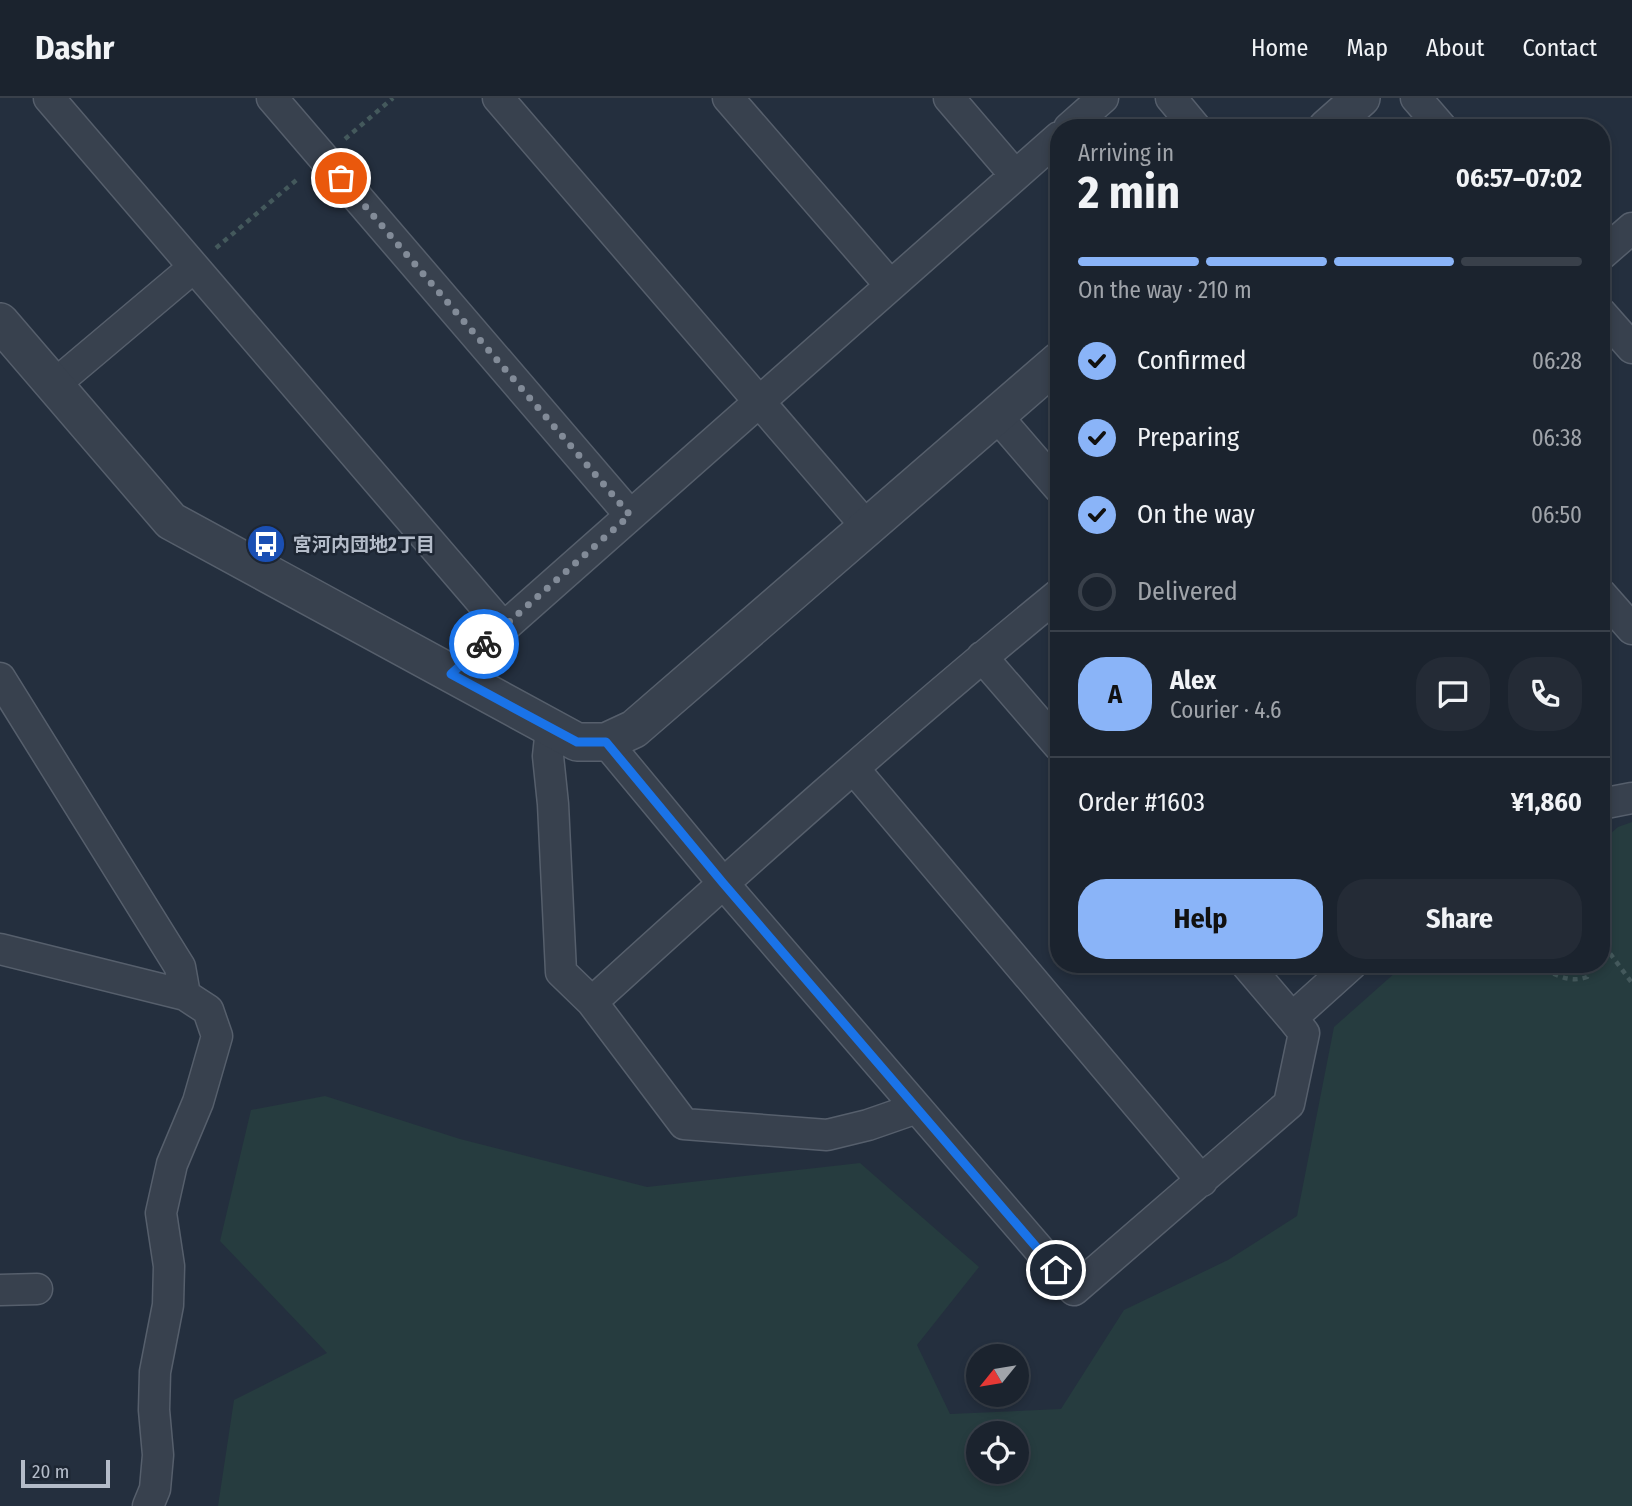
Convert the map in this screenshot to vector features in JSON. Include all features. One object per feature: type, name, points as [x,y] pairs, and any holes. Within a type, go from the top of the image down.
[{"type":"street","points":[[50,98],[503,627]]},
{"type":"street","points":[[272,98],[630,515]]},
{"type":"street","points":[[498,98],[867,527]]},
{"type":"street","points":[[728,98],[890,285]]},
{"type":"street","points":[[949,98],[1015,175]]},
{"type":"street","points":[[1079,119],[1103,98]]},
{"type":"street","points":[[1171,98],[1188,119]]},
{"type":"street","points":[[1337,119],[1361,98]]},
{"type":"street","points":[[1416,98],[1434,119]]},
{"type":"street","points":[[451,674],[1050,145]]},
{"type":"street","points":[[1610,247],[1632,228]]},
{"type":"street","points":[[54,385],[194,267]]},
{"type":"street","points":[[0,322],[172,521],[577,742],[606,742],[634,729],[1050,368]]},
{"type":"street","points":[[1610,323],[1632,348]]},
{"type":"street","points":[[996,415],[1050,478]]},
{"type":"street","points":[[592,1002],[723,883],[1050,600]]},
{"type":"street","points":[[1610,604],[1632,629]]},
{"type":"street","points":[[982,657],[1050,736]]},
{"type":"street","points":[[0,678],[180,967],[185,995]]},
{"type":"street","points":[[551,728],[548,756],[553,804],[561,972],[592,1002],[684,1124],[827,1135],[868,1125],[917,1108]]},
{"type":"street","points":[[606,742],[723,883],[1074,1290],[1289,1104],[1304,1033],[1254,973]]},
{"type":"street","points":[[854,769],[1202,1181]]},
{"type":"street","points":[[1610,802],[1632,798]]},
{"type":"street","points":[[0,949],[185,995],[208,1010],[217,1036],[198,1102],[172,1164],[161,1213],[169,1266],[168,1305],[155,1372],[154,1410],[158,1455],[155,1489],[148,1506]]},
{"type":"street","points":[[1292,1018],[1342,973]]},
{"type":"street","points":[[0,1290],[37,1289]]},
{"type":"path","points":[[339,144],[393,98]]},
{"type":"path","points":[[194,267],[302,175]]},
{"type":"path","points":[[1610,953],[1632,983]]},
{"type":"path","points":[[1552,973],[1573,980],[1587,977],[1588,973]]},
{"type":"green space","points":[[1632,822],[1632,1506],[218,1506],[234,1400],[327,1353],[220,1241],[251,1110],[325,1096],[460,1139],[647,1187],[860,1163],[979,1267],[917,1345],[950,1414],[1061,1409],[1124,1310],[1228,1260],[1297,1216],[1334,1027],[1395,973],[1610,973],[1610,834],[1618,827]]},
{"type":"way so far","points":[[341,178],[630,515],[484,644]]},
{"type":"place","name":"宮河内団地2丁目","points":[[266,544]]},
{"type":"route","points":[[484,644],[451,674],[577,742],[606,742],[723,883],[1056,1270]]}]
